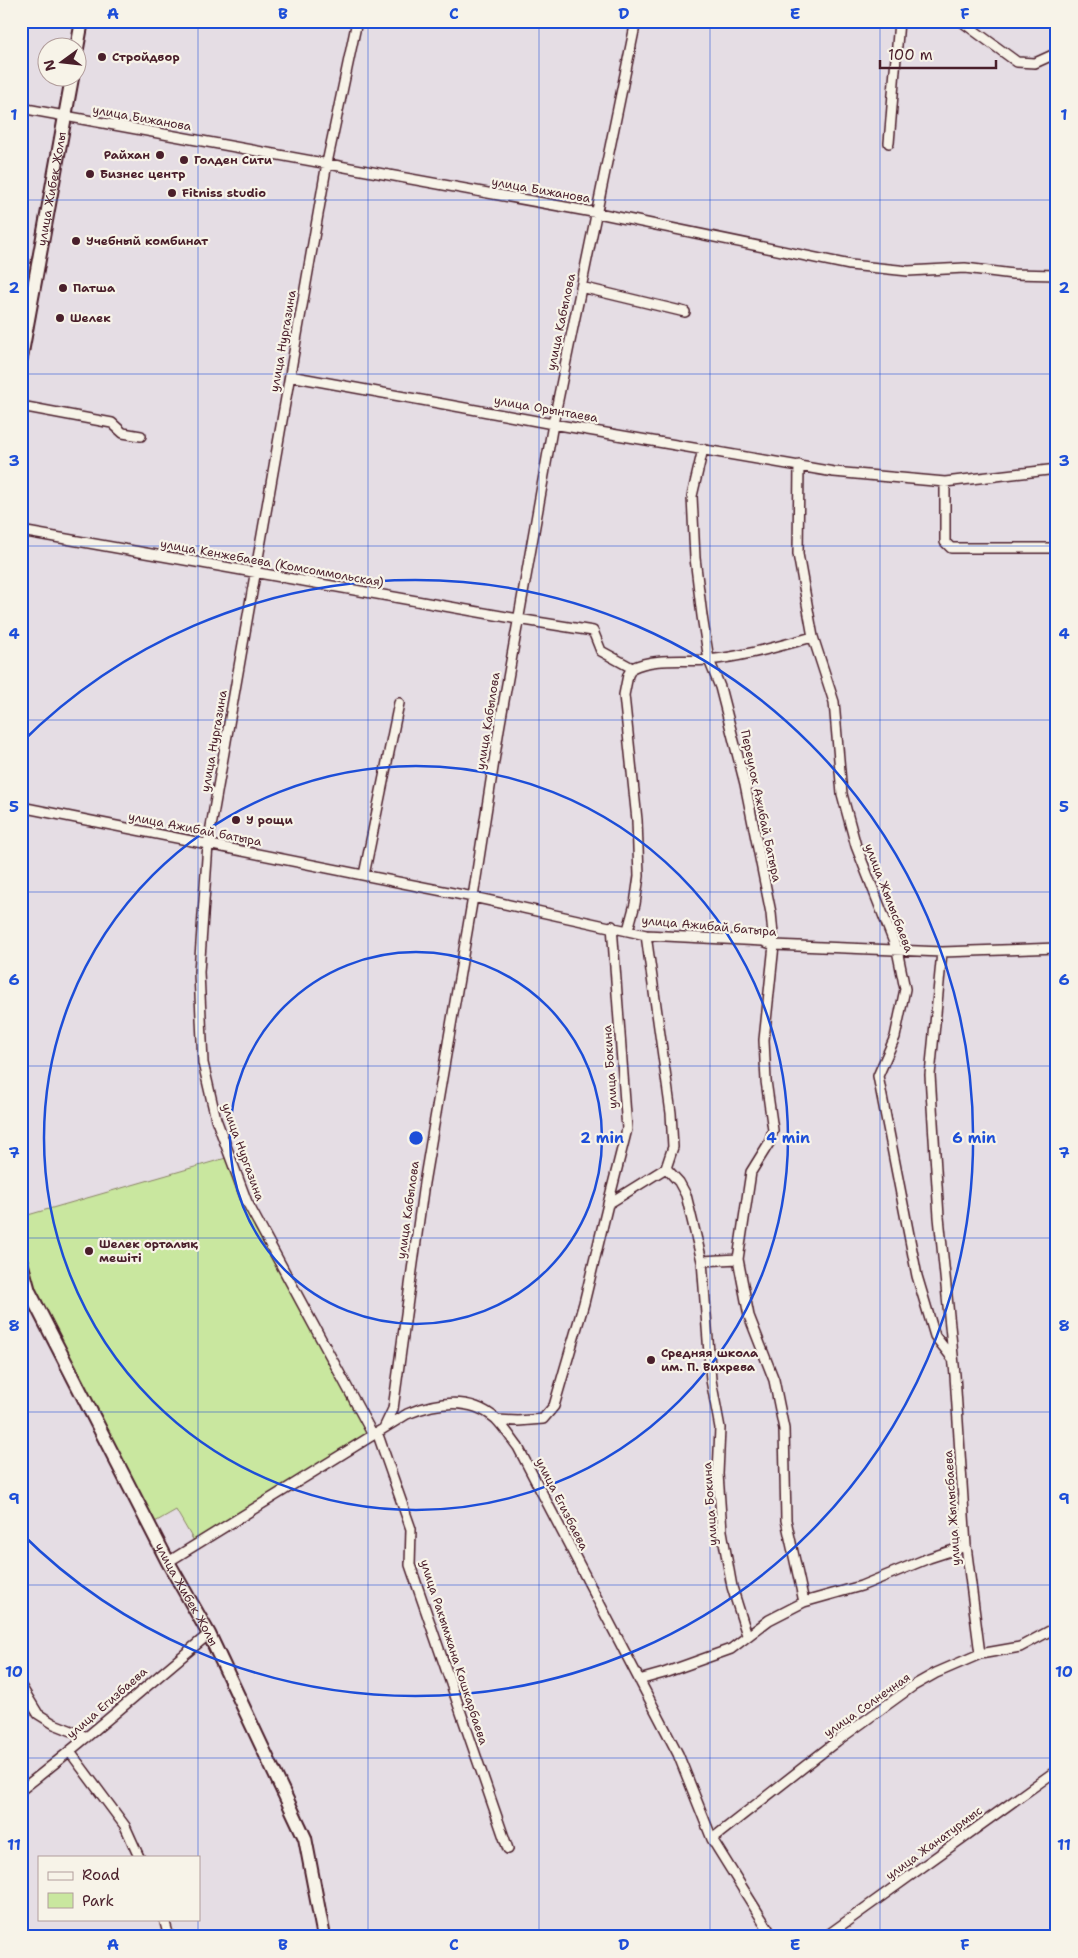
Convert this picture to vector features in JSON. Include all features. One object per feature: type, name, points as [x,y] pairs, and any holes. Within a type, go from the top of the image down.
[{"type":"main road","points":[[79,38],[82,21]]},
{"type":"main road","name":"улица Жибек Жолы","points":[[21,358],[25,319],[70,88]]},
{"type":"main road","name":"улица Жибек Жолы","points":[[21,1262],[25,1293],[168,1562],[209,1634],[305,1838],[324,1937]]},
{"type":"street","name":"улица Нургазина","points":[[357,21],[327,164],[208,844],[199,972],[203,1063],[216,1119],[247,1202],[378,1432]]},
{"type":"street","name":"улица Кабылова","points":[[378,1432],[393,1409],[424,1183],[518,619],[553,424],[598,213],[636,21]]},
{"type":"street","points":[[889,144],[899,21]]},
{"type":"street","points":[[961,21],[1017,62],[1035,63],[1057,54]]},
{"type":"street","name":"улица Бижанова","points":[[21,108],[598,213],[850,265],[908,271],[965,268],[1013,274],[1057,275]]},
{"type":"street","points":[[581,287],[685,312]]},
{"type":"street","name":"улица Орынтаева","points":[[290,376],[553,424],[834,472],[945,482],[1057,469]]},
{"type":"street","points":[[21,406],[112,423],[123,433],[141,436]]},
{"type":"street","name":"Переулок Ажибай Батыра","points":[[702,449],[692,496],[695,558],[709,660],[720,687],[745,784],[771,913],[774,945],[764,1040],[766,1081],[773,1130],[766,1148],[752,1168],[738,1259]]},
{"type":"street","name":"улица Жылысбаева","points":[[799,465],[798,554],[813,637],[834,702],[842,794],[856,846],[897,950],[905,989],[895,1037],[878,1076],[917,1276],[934,1336],[953,1359]]},
{"type":"street","points":[[945,482],[945,542],[951,548],[1057,548]]},
{"type":"street","name":"улица Кенжебаева (Комсоммольская)","points":[[21,531],[256,574],[593,631],[601,651],[632,668]]},
{"type":"street","points":[[628,930],[635,904],[639,876],[637,820],[624,694],[628,675],[632,668],[639,664],[654,662],[709,660],[813,637]]},
{"type":"street","points":[[364,875],[399,703]]},
{"type":"street","name":"улица Ажибай батыра","points":[[21,807],[473,897],[646,935],[763,941],[774,945],[942,952],[1057,948]]},
{"type":"street","name":"улица Бокина","points":[[497,1420],[543,1419],[554,1406],[584,1303],[627,1129],[612,926]]},
{"type":"street","points":[[608,1204],[666,1168],[673,1147],[671,1113],[646,935]]},
{"type":"street","name":"улица Жылысбаева","points":[[942,952],[930,1075],[939,1217],[953,1359],[966,1546],[980,1654]]},
{"type":"street","name":"улица Бокина","points":[[666,1168],[679,1182],[686,1195],[702,1261],[711,1380],[720,1428],[718,1474],[722,1532],[732,1587],[747,1636]]},
{"type":"street","points":[[702,1261],[738,1259],[749,1316],[774,1380],[784,1429],[786,1520],[804,1602]]},
{"type":"street","name":"улица Егизбаева","points":[[168,1562],[407,1414],[424,1407],[443,1403],[461,1403],[479,1408],[497,1420],[518,1447],[678,1754],[712,1839],[774,1937]]},
{"type":"street","name":"улица Ракымжана Кошкарбаева","points":[[378,1432],[411,1529],[410,1565],[508,1849]]},
{"type":"street","points":[[639,1680],[664,1674],[731,1649],[770,1620],[804,1602],[861,1586],[929,1558],[966,1546]]},
{"type":"street","name":"улица Солнечная","points":[[712,1839],[889,1702],[936,1673],[980,1654],[1020,1647],[1057,1627]]},
{"type":"street","name":"улица Егизбаева","points":[[21,1790],[70,1752],[209,1634]]},
{"type":"street","points":[[21,1686],[38,1714],[54,1724],[87,1737]]},
{"type":"street","points":[[70,1752],[125,1826],[139,1856]]},
{"type":"street","name":"улица Жанатурмыс","points":[[825,1937],[1057,1770]]},
{"type":"street","points":[[164,1920],[169,1937]]},
{"type":"street","points":[[1050,1937],[1057,1932]]},
{"type":"green space","points":[[226,1158],[244,1204],[370,1436],[195,1543],[176,1510],[155,1522],[34,1288],[21,1241],[21,1217]]},
{"type":"place","name":"Стройдвор","points":[[102,57]]},
{"type":"place","name":"Райхан","points":[[160,155]]},
{"type":"place","name":"Голден Сити","points":[[184,160]]},
{"type":"place","name":"Бизнес центр","points":[[90,174]]},
{"type":"place","name":"Fitniss studio","points":[[172,193]]},
{"type":"place","name":"Учебный комбинат","points":[[76,241]]},
{"type":"place","name":"Патша","points":[[63,288]]},
{"type":"place","name":"Шелек","points":[[60,318]]},
{"type":"place","name":"У рощи","points":[[236,820]]},
{"type":"place","name":"Шелек орталық мешіті","points":[[89,1251]]},
{"type":"place","name":"Средняя школа им. П. Вихрева","points":[[651,1360]]}]
